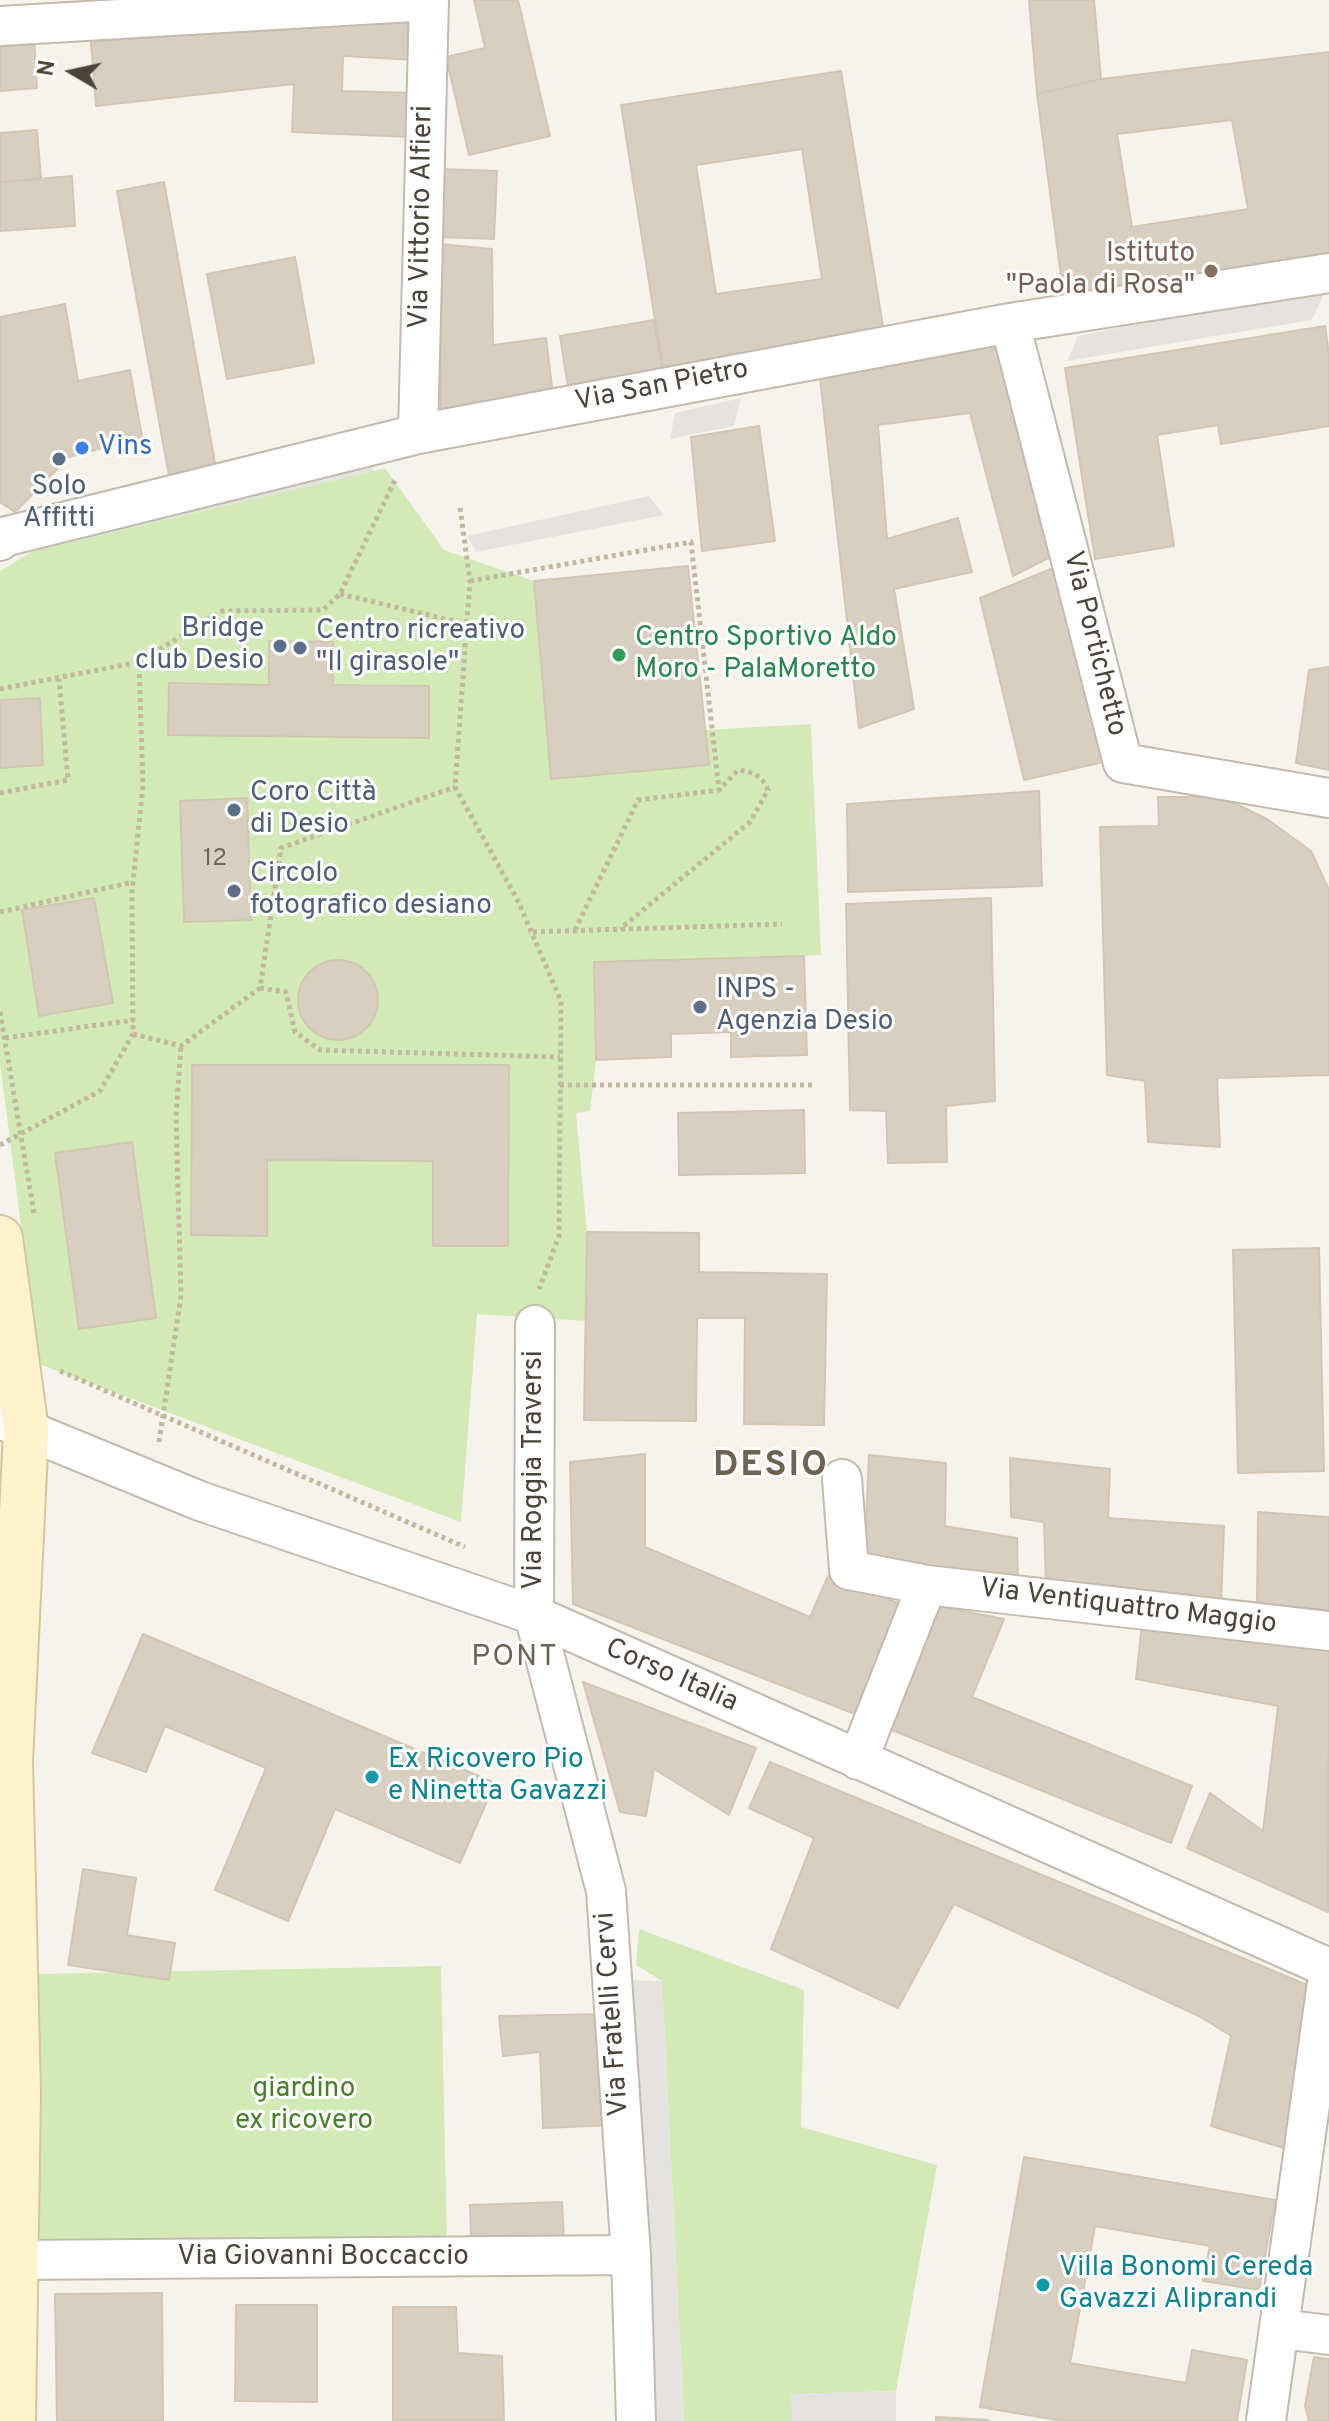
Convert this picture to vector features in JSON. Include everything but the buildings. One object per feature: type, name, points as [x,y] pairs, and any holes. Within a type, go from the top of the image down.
[{"type":"street","points":[[0,26],[429,0]]},
{"type":"street","name":"Via Vittorio Alfieri","points":[[418,434],[429,0]]},
{"type":"street","name":"Via San Pietro","points":[[1,538],[418,434],[1010,323],[1329,273]]},
{"type":"street","name":"Via Portichetto","points":[[1010,323],[1123,763],[1329,798]]},
{"type":"street","points":[[13,2421],[15,2260],[9,2095],[10,1761],[18,1229]]},
{"type":"street","name":"Via Roggia Traversi","points":[[534,1615],[535,1325]]},
{"type":"street","name":"Corso Italia","points":[[13,1425],[200,1501],[534,1615],[1329,1968]]},
{"type":"street","name":"Via Ventiquattro Maggio","points":[[842,1479],[849,1570],[927,1585],[1329,1631]]},
{"type":"street","points":[[858,1760],[927,1585]]},
{"type":"street","name":"Via Fratelli Cervi","points":[[534,1615],[606,1891],[631,2255],[636,2421]]},
{"type":"street","points":[[1266,2421],[1329,1968]]},
{"type":"street","name":"Via Giovanni Boccaccio","points":[[15,2260],[631,2255]]},
{"type":"street","points":[[1280,2329],[1329,2335]]},
{"type":"path","points":[[0,689],[139,662],[222,611],[323,610],[340,594],[418,434]]},
{"type":"path","points":[[460,508],[470,581],[455,787],[518,901],[561,1001],[559,1236],[539,1287],[535,1325]]},
{"type":"path","points":[[470,581],[691,542],[719,790]]},
{"type":"path","points":[[340,594],[467,624]]},
{"type":"path","points":[[0,1145],[100,1091],[133,1034],[133,882],[143,786],[139,662]]},
{"type":"path","points":[[0,793],[68,780],[59,679]]},
{"type":"path","points":[[575,930],[638,800],[719,790],[738,770],[752,772],[764,780],[768,790],[750,822],[620,929]]},
{"type":"path","points":[[260,988],[281,848],[455,787]]},
{"type":"path","points":[[0,912],[133,882]]},
{"type":"path","points":[[533,932],[782,924]]},
{"type":"path","points":[[153,1482],[181,1296],[176,1116],[181,1046],[260,988],[286,992],[295,1032],[320,1050],[560,1057]]},
{"type":"path","points":[[0,1012],[22,1133],[18,1229]]},
{"type":"path","points":[[5,1038],[134,1020]]},
{"type":"path","points":[[133,1034],[181,1046]]},
{"type":"path","points":[[560,1085],[813,1085]]},
{"type":"path","points":[[58,1371],[477,1553]]},
{"type":"green space","points":[[385,468],[444,550],[534,581],[551,779],[709,765],[706,730],[811,724],[821,955],[594,963],[596,1060],[590,1111],[576,1113],[587,1232],[586,1321],[477,1314],[461,1522],[39,1364],[0,1063],[0,571],[33,551]]},
{"type":"green space","points":[[639,1929],[804,1990],[801,2127],[937,2165],[896,2391],[792,2394],[792,2421],[684,2421],[662,1981],[636,1965]]},
{"type":"green space","name":"giardino ex ricovero","points":[[441,1966],[447,2244],[37,2244],[36,1974]]},
{"type":"shaded area","points":[[1328,285],[1312,320],[1067,361],[1078,336]]},
{"type":"shaded area","points":[[741,398],[734,426],[670,439],[675,413]]},
{"type":"shaded area","points":[[372,462],[373,471],[33,551],[31,540]]},
{"type":"shaded area","points":[[649,496],[664,515],[476,552],[467,536]]},
{"type":"shaded area","points":[[623,1980],[662,1981],[684,2421],[649,2421]]},
{"type":"shaded area","points":[[896,2391],[896,2421],[792,2421],[791,2394]]},
{"type":"place","name":"Istituto \"Paola di Rosa\"","points":[[1211,271]]},
{"type":"place","name":"Vins","points":[[82,448]]},
{"type":"place","name":"Solo Affitti","points":[[59,459]]},
{"type":"place","name":"Bridge club Desio","points":[[280,646]]},
{"type":"place","name":"Centro ricreativo \"Il girasole\"","points":[[300,648]]},
{"type":"place","name":"Centro Sportivo Aldo Moro - PalaMoretto","points":[[619,655]]},
{"type":"place","name":"Coro Città di Desio","points":[[234,810]]},
{"type":"place","name":"Circolo fotografico desiano","points":[[234,891]]},
{"type":"place","name":"INPS - Agenzia Desio","points":[[700,1007]]},
{"type":"place","name":"Ex Ricovero Pio e Ninetta Gavazzi","points":[[372,1777]]},
{"type":"place","name":"Villa Bonomi Cereda Gavazzi Aliprandi","points":[[1043,2285]]},
{"type":"district","name":"DESIO","points":[[771,1468]]},
{"type":"district","name":"PONT","points":[[515,1659]]}]
